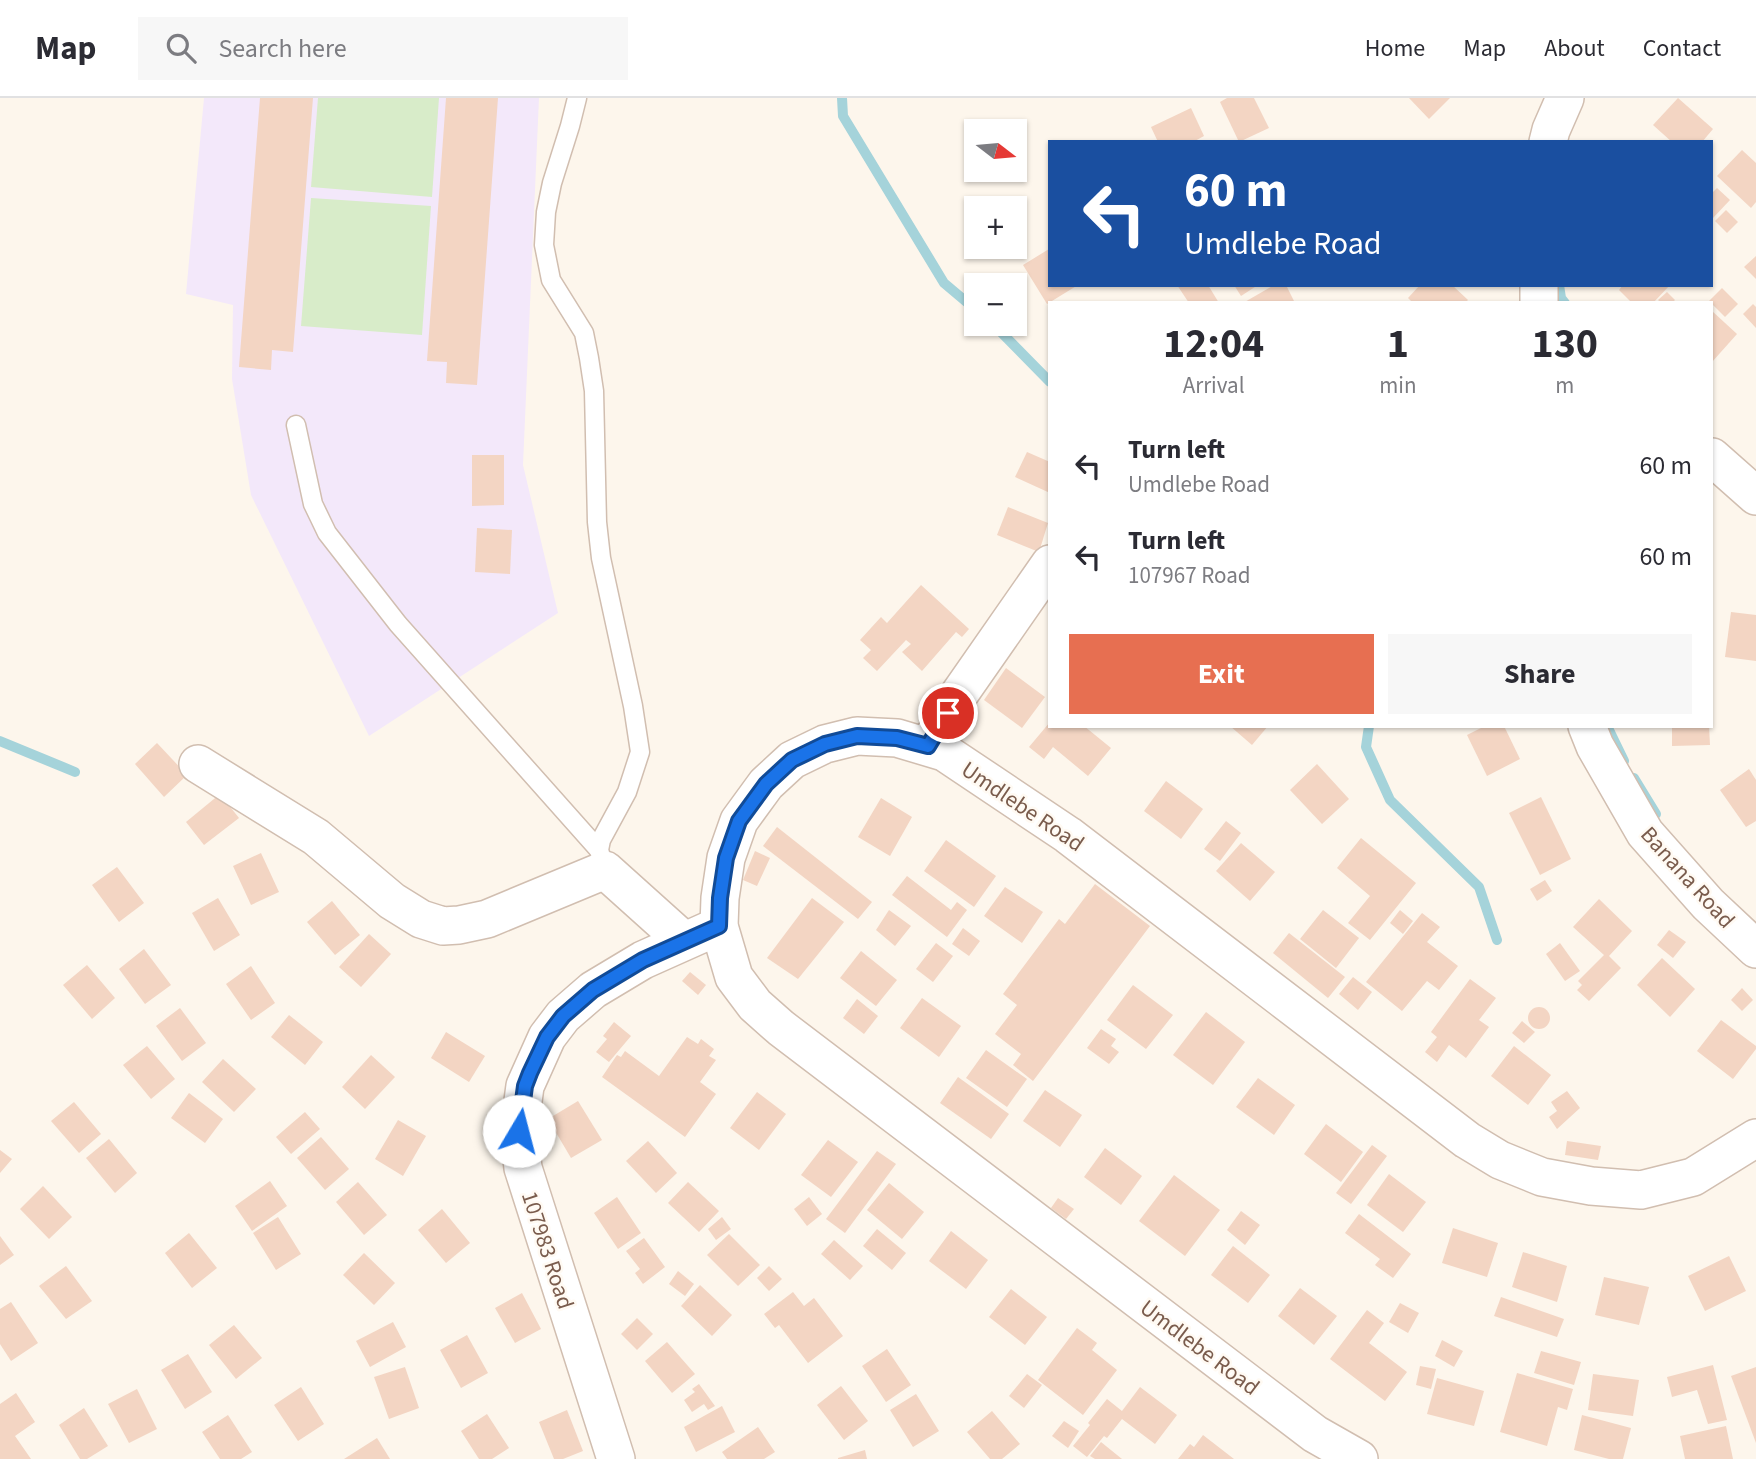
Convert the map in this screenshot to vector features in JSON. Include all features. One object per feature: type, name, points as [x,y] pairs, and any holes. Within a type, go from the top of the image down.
[{"type":"street","points":[[1549,140],[1566,98]]},
{"type":"street","points":[[1713,458],[1756,496]]},
{"type":"street","points":[[928,746],[958,696],[1048,567]]},
{"type":"street","name":"Banana Road","points":[[1588,728],[1595,746],[1645,833],[1708,904],[1756,949]]},
{"type":"street","name":"Umdlebe Road","points":[[1359,1459],[1315,1434],[781,1028],[755,1005],[734,977],[719,926],[726,858],[739,821],[766,784],[792,760],[825,744],[857,736],[897,738],[944,752],[1068,835],[1456,1132],[1500,1160],[1542,1177],[1591,1186],[1641,1190],[1693,1177],[1756,1138]]},
{"type":"street","points":[[198,764],[316,837],[392,901],[421,919],[443,926],[486,919],[602,860],[684,941]]},
{"type":"street","name":"107983 Road","points":[[616,1459],[523,1168],[519,1131],[525,1086],[547,1037],[563,1016],[593,990],[643,960],[719,926]]},
{"type":"lane","points":[[577,98],[552,183],[546,212],[544,245],[551,280],[584,333],[589,358],[594,391],[597,522],[601,558],[633,706],[640,752],[627,792],[601,840],[602,860]]},
{"type":"lane","points":[[296,425],[313,504],[327,533],[398,624],[602,860]]},
{"type":"shaded area","points":[[204,98],[539,98],[523,465],[558,613],[369,736],[251,495],[232,379],[233,305],[186,294]]},
{"type":"green space","points":[[318,98],[439,98],[432,197],[311,187]]},
{"type":"green space","points":[[311,198],[431,206],[422,335],[301,326]]},
{"type":"building","points":[[260,98],[313,98],[293,352],[272,350],[271,370],[239,367]]},
{"type":"building","points":[[446,98],[498,98],[477,385],[446,383],[447,362],[427,361]]},
{"type":"building","points":[[1227,98],[1254,98],[1269,128],[1238,140],[1220,102]]},
{"type":"building","points":[[1409,98],[1450,98],[1429,119]]},
{"type":"building","points":[[1678,98],[1713,129],[1704,140],[1670,140],[1653,125]]},
{"type":"building","points":[[1191,108],[1204,136],[1197,140],[1157,140],[1151,127]]},
{"type":"building","points":[[1742,150],[1756,163],[1756,202],[1751,208],[1717,176]]},
{"type":"building","points":[[1717,188],[1730,200],[1713,218],[1713,192]]},
{"type":"building","points":[[1726,210],[1738,222],[1727,233],[1715,221]]},
{"type":"building","points":[[1048,250],[1048,287],[1075,287],[1047,304],[1023,265]]},
{"type":"building","points":[[1756,256],[1756,279],[1744,267]]},
{"type":"building","points":[[1178,287],[1209,287],[1218,301],[1188,301]]},
{"type":"building","points":[[1235,287],[1255,287],[1241,296]]},
{"type":"building","points":[[1271,287],[1287,287],[1294,301],[1246,301]]},
{"type":"building","points":[[1418,287],[1454,287],[1468,300],[1411,301],[1408,298]]},
{"type":"building","points":[[1621,287],[1668,287],[1655,301],[1630,301],[1619,290]]},
{"type":"building","points":[[1722,288],[1738,304],[1725,317],[1713,305],[1713,301],[1709,301]]},
{"type":"building","points":[[1667,292],[1675,300],[1659,301]]},
{"type":"building","points":[[1753,304],[1756,307],[1756,328],[1743,314]]},
{"type":"building","points":[[1713,312],[1737,334],[1713,361]]},
{"type":"building","points":[[1027,452],[1048,461],[1048,492],[1015,477]]},
{"type":"building","points":[[472,455],[504,455],[504,505],[472,506]]},
{"type":"building","points":[[1008,507],[1048,523],[1039,552],[997,535]]},
{"type":"building","points":[[477,528],[512,530],[510,574],[475,572]]},
{"type":"building","points":[[921,585],[969,629],[962,637],[956,632],[922,671],[902,652],[911,644],[906,640],[877,671],[863,658],[871,650],[860,640],[881,617],[887,623]]},
{"type":"building","points":[[1731,612],[1756,615],[1756,661],[1725,657]]},
{"type":"building","points":[[1006,668],[1045,697],[1022,728],[984,700]]},
{"type":"building","points":[[1048,724],[1048,728],[1086,728],[1111,748],[1088,776],[1053,747],[1044,759],[1029,747]]},
{"type":"building","points":[[1232,728],[1266,728],[1252,745]]},
{"type":"building","points":[[1481,728],[1505,728],[1520,759],[1487,776],[1467,735]]},
{"type":"building","points":[[1672,728],[1709,728],[1710,745],[1672,746]]},
{"type":"building","points":[[157,743],[187,775],[164,797],[135,764]]},
{"type":"building","points":[[1317,764],[1349,799],[1322,824],[1290,790]]},
{"type":"building","points":[[1749,769],[1756,780],[1756,821],[1746,827],[1720,790]]},
{"type":"building","points":[[1166,781],[1203,809],[1181,839],[1144,811]]},
{"type":"building","points":[[220,794],[239,818],[204,845],[186,822]]},
{"type":"building","points":[[1541,797],[1571,859],[1540,875],[1509,813]]},
{"type":"building","points":[[881,798],[912,817],[890,856],[858,837]]},
{"type":"building","points":[[1226,821],[1241,833],[1220,861],[1204,849]]},
{"type":"building","points":[[777,827],[872,902],[858,919],[763,846]]},
{"type":"building","points":[[1361,838],[1416,883],[1370,940],[1348,923],[1370,896],[1337,868]]},
{"type":"building","points":[[946,840],[996,876],[974,907],[924,871]]},
{"type":"building","points":[[1241,843],[1275,872],[1250,901],[1216,871]]},
{"type":"building","points":[[755,851],[770,858],[757,886],[743,880]]},
{"type":"building","points":[[261,853],[279,892],[251,905],[233,866]]},
{"type":"building","points":[[117,867],[144,903],[119,922],[92,885]]},
{"type":"building","points":[[907,876],[951,910],[957,902],[967,910],[947,937],[892,895]]},
{"type":"building","points":[[1545,880],[1552,891],[1537,901],[1530,889]]},
{"type":"building","points":[[1095,884],[1150,926],[1033,1081],[1013,1065],[1021,1054],[995,1034],[1017,1005],[1003,994],[1059,919],[1065,924]]},
{"type":"building","points":[[1005,887],[1043,912],[1022,943],[984,916]]},
{"type":"building","points":[[218,898],[240,935],[214,951],[192,913]]},
{"type":"building","points":[[812,898],[844,922],[798,979],[767,958]]},
{"type":"building","points":[[1599,899],[1632,931],[1609,956],[1621,968],[1589,1001],[1577,990],[1582,985],[1578,981],[1604,955],[1573,927]]},
{"type":"building","points":[[332,901],[360,935],[335,955],[307,922]]},
{"type":"building","points":[[889,910],[911,926],[895,946],[876,930]]},
{"type":"building","points":[[1323,910],[1359,938],[1336,968],[1300,939]]},
{"type":"building","points":[[1400,910],[1413,921],[1403,934],[1390,923]]},
{"type":"building","points":[[1422,913],[1440,927],[1427,942],[1458,966],[1439,990],[1427,981],[1402,1011],[1366,982]]},
{"type":"building","points":[[963,928],[980,941],[969,956],[952,944]]},
{"type":"building","points":[[1669,930],[1686,942],[1673,958],[1657,945]]},
{"type":"building","points":[[1289,933],[1345,977],[1328,998],[1273,953]]},
{"type":"building","points":[[369,934],[391,954],[361,987],[339,967]]},
{"type":"building","points":[[936,943],[953,956],[933,982],[916,969]]},
{"type":"building","points":[[1560,943],[1580,971],[1565,981],[1546,954]]},
{"type":"building","points":[[144,949],[171,985],[145,1004],[119,969]]},
{"type":"building","points":[[861,951],[897,980],[876,1006],[840,978]]},
{"type":"building","points":[[1662,958],[1695,989],[1670,1017],[1637,985]]},
{"type":"building","points":[[87,965],[115,998],[92,1019],[63,985]]},
{"type":"building","points":[[251,966],[275,1003],[251,1020],[226,984]]},
{"type":"building","points":[[690,972],[706,985],[698,995],[682,981]]},
{"type":"building","points":[[1353,977],[1372,992],[1358,1010],[1339,994]]},
{"type":"building","points":[[1470,979],[1496,998],[1479,1020],[1489,1027],[1466,1058],[1449,1045],[1437,1062],[1425,1052],[1437,1037],[1431,1032]]},
{"type":"building","points":[[1133,985],[1173,1015],[1146,1049],[1107,1020]]},
{"type":"building","points":[[1742,988],[1753,1000],[1742,1011],[1731,1000]]},
{"type":"building","points":[[922,998],[961,1026],[939,1057],[900,1028]]},
{"type":"building","points":[[857,999],[878,1016],[864,1034],[843,1018]]},
{"type":"building","points":[[1539,1007],[1547,1010],[1550,1018],[1547,1026],[1539,1029],[1531,1026],[1528,1018],[1531,1010]]},
{"type":"building","points":[[180,1008],[206,1043],[182,1061],[156,1026]]},
{"type":"building","points":[[1206,1012],[1245,1042],[1213,1085],[1173,1055]]},
{"type":"building","points":[[289,1015],[323,1042],[305,1065],[271,1037]]},
{"type":"building","points":[[1721,1020],[1756,1046],[1733,1079],[1697,1051]]},
{"type":"building","points":[[1522,1021],[1535,1032],[1524,1043],[1512,1033]]},
{"type":"building","points":[[614,1022],[631,1036],[609,1062],[596,1052],[607,1039],[603,1036]]},
{"type":"building","points":[[1101,1029],[1116,1039],[1111,1046],[1119,1052],[1109,1064],[1087,1048]]},
{"type":"building","points":[[446,1032],[485,1056],[469,1082],[431,1058]]},
{"type":"building","points":[[687,1037],[698,1044],[701,1039],[714,1049],[709,1056],[716,1060],[700,1082],[716,1094],[685,1137],[602,1077],[617,1055],[621,1057],[625,1051],[659,1076]]},
{"type":"building","points":[[147,1046],[175,1079],[151,1099],[123,1065]]},
{"type":"building","points":[[1514,1046],[1551,1075],[1528,1105],[1491,1076]]},
{"type":"building","points":[[986,1050],[1027,1079],[1007,1107],[966,1078]]},
{"type":"building","points":[[371,1055],[395,1077],[365,1109],[342,1087]]},
{"type":"building","points":[[223,1059],[256,1089],[234,1112],[202,1082]]},
{"type":"building","points":[[958,1077],[1009,1114],[991,1139],[940,1103]]},
{"type":"building","points":[[1258,1078],[1295,1105],[1274,1135],[1236,1107]]},
{"type":"building","points":[[1045,1090],[1082,1115],[1060,1147],[1023,1121]]},
{"type":"building","points":[[1567,1091],[1580,1108],[1557,1129],[1549,1117],[1557,1111],[1551,1102]]},
{"type":"building","points":[[757,1092],[786,1114],[759,1150],[730,1128]]},
{"type":"building","points":[[189,1093],[223,1119],[205,1143],[171,1118]]},
{"type":"building","points":[[578,1101],[602,1140],[571,1158],[548,1119]]},
{"type":"building","points":[[74,1102],[101,1134],[79,1153],[51,1121]]},
{"type":"building","points":[[305,1112],[320,1129],[291,1154],[276,1137]]},
{"type":"building","points":[[398,1120],[426,1136],[403,1176],[375,1159]]},
{"type":"building","points":[[1326,1124],[1363,1152],[1341,1182],[1304,1154]]},
{"type":"building","points":[[321,1137],[349,1169],[325,1190],[297,1158]]},
{"type":"building","points":[[109,1139],[137,1173],[115,1193],[86,1158]]},
{"type":"building","points":[[828,1140],[858,1162],[831,1197],[801,1175]]},
{"type":"building","points":[[648,1141],[677,1173],[656,1193],[626,1161]]},
{"type":"building","points":[[1567,1141],[1601,1146],[1598,1160],[1565,1155]]},
{"type":"building","points":[[1372,1145],[1387,1156],[1351,1204],[1336,1193]]},
{"type":"building","points":[[1105,1148],[1142,1176],[1121,1205],[1084,1177]]},
{"type":"building","points":[[0,1150],[12,1159],[0,1173]]},
{"type":"building","points":[[877,1151],[896,1164],[845,1233],[826,1219]]},
{"type":"building","points":[[1389,1174],[1426,1202],[1403,1232],[1367,1205]]},
{"type":"building","points":[[1174,1175],[1220,1210],[1185,1256],[1139,1221]]},
{"type":"building","points":[[270,1181],[287,1206],[252,1231],[235,1206]]},
{"type":"building","points":[[358,1182],[387,1215],[364,1235],[336,1202]]},
{"type":"building","points":[[688,1182],[719,1211],[699,1232],[668,1203]]},
{"type":"building","points":[[889,1183],[924,1212],[902,1239],[867,1210]]},
{"type":"building","points":[[43,1186],[72,1217],[49,1239],[20,1209]]},
{"type":"building","points":[[617,1197],[641,1233],[618,1249],[594,1213]]},
{"type":"building","points":[[809,1197],[822,1214],[807,1226],[794,1209]]},
{"type":"building","points":[[1058,1198],[1074,1209],[1066,1219],[1051,1208]]},
{"type":"building","points":[[442,1209],[470,1243],[446,1263],[418,1230]]},
{"type":"building","points":[[1241,1211],[1260,1225],[1245,1245],[1227,1230]]},
{"type":"building","points":[[1359,1214],[1411,1254],[1393,1278],[1375,1265],[1380,1259],[1345,1233]]},
{"type":"building","points":[[278,1217],[301,1254],[276,1270],[253,1233]]},
{"type":"building","points":[[722,1217],[731,1229],[716,1240],[708,1229]]},
{"type":"building","points":[[1453,1228],[1498,1243],[1487,1277],[1442,1263]]},
{"type":"building","points":[[877,1229],[906,1253],[892,1270],[863,1246]]},
{"type":"building","points":[[951,1231],[988,1260],[966,1289],[929,1261]]},
{"type":"building","points":[[189,1233],[217,1268],[192,1288],[165,1253]]},
{"type":"building","points":[[729,1234],[760,1265],[738,1286],[707,1255]]},
{"type":"building","points":[[0,1236],[14,1255],[0,1265]]},
{"type":"building","points":[[644,1238],[665,1267],[643,1284],[635,1273],[640,1269],[626,1251]]},
{"type":"building","points":[[834,1240],[863,1266],[850,1280],[821,1254]]},
{"type":"building","points":[[1233,1246],[1270,1275],[1248,1303],[1211,1275]]},
{"type":"building","points":[[1523,1252],[1567,1266],[1557,1302],[1512,1287]]},
{"type":"building","points":[[364,1253],[395,1283],[374,1305],[343,1275]]},
{"type":"building","points":[[1729,1256],[1746,1291],[1705,1311],[1688,1276]]},
{"type":"building","points":[[66,1266],[92,1301],[66,1319],[39,1286]]},
{"type":"building","points":[[769,1266],[782,1279],[769,1291],[757,1278]]},
{"type":"building","points":[[678,1271],[694,1284],[685,1296],[669,1284]]},
{"type":"building","points":[[1604,1277],[1649,1287],[1639,1325],[1595,1315]]},
{"type":"building","points":[[700,1285],[732,1315],[712,1336],[681,1306]]},
{"type":"building","points":[[1300,1288],[1337,1316],[1314,1345],[1278,1316]]},
{"type":"building","points":[[1011,1289],[1047,1317],[1025,1345],[989,1317]]},
{"type":"building","points":[[793,1292],[804,1306],[814,1298],[843,1336],[808,1363],[779,1325],[775,1328],[764,1314]]},
{"type":"building","points":[[522,1293],[541,1329],[515,1343],[495,1308]]},
{"type":"building","points":[[1501,1297],[1564,1319],[1557,1337],[1494,1316]]},
{"type":"building","points":[[11,1302],[38,1343],[11,1361],[0,1344],[0,1309]]},
{"type":"building","points":[[1400,1303],[1419,1313],[1408,1333],[1389,1322]]},
{"type":"building","points":[[1367,1310],[1384,1323],[1369,1343],[1407,1372],[1385,1401],[1330,1359]]},
{"type":"building","points":[[637,1318],[653,1334],[637,1350],[621,1334]]},
{"type":"building","points":[[393,1322],[406,1347],[370,1367],[356,1341]]},
{"type":"building","points":[[234,1325],[262,1358],[236,1379],[209,1345]]},
{"type":"building","points":[[1077,1328],[1097,1343],[1092,1350],[1117,1370],[1083,1415],[1038,1380]]},
{"type":"building","points":[[467,1335],[488,1373],[461,1388],[440,1350]]},
{"type":"building","points":[[1442,1340],[1463,1351],[1454,1367],[1435,1356]]},
{"type":"building","points":[[667,1342],[695,1374],[672,1393],[645,1361]]},
{"type":"building","points":[[887,1349],[911,1385],[886,1402],[862,1366]]},
{"type":"building","points":[[1541,1351],[1581,1362],[1574,1385],[1534,1373]]},
{"type":"building","points":[[188,1354],[212,1392],[185,1409],[161,1370]]},
{"type":"building","points":[[1713,1365],[1727,1420],[1708,1424],[1697,1390],[1672,1397],[1667,1377]]},
{"type":"building","points":[[1420,1366],[1436,1369],[1431,1389],[1416,1385]]},
{"type":"building","points":[[405,1367],[419,1408],[389,1419],[374,1377]]},
{"type":"building","points":[[1756,1367],[1756,1443],[1731,1376]]},
{"type":"building","points":[[1517,1373],[1573,1389],[1567,1410],[1558,1407],[1547,1446],[1500,1432]]},
{"type":"building","points":[[1027,1374],[1042,1385],[1024,1408],[1009,1396]]},
{"type":"building","points":[[1593,1374],[1639,1380],[1633,1416],[1588,1410]]},
{"type":"building","points":[[1437,1378],[1484,1391],[1474,1426],[1427,1414]]},
{"type":"building","points":[[699,1384],[715,1406],[708,1410],[704,1404],[692,1412],[684,1400],[695,1392],[692,1389]]},
{"type":"building","points":[[841,1386],[868,1421],[844,1440],[817,1405]]},
{"type":"building","points":[[301,1387],[324,1424],[298,1441],[274,1405]]},
{"type":"building","points":[[1140,1387],[1177,1415],[1155,1444],[1122,1419],[1087,1457],[1073,1446],[1107,1399],[1122,1411]]},
{"type":"building","points":[[137,1389],[157,1429],[129,1443],[108,1404]]},
{"type":"building","points":[[16,1393],[35,1422],[15,1436],[31,1459],[0,1459],[0,1404]]},
{"type":"building","points":[[916,1394],[939,1431],[913,1447],[890,1410]]},
{"type":"building","points":[[722,1406],[735,1432],[696,1452],[684,1427]]},
{"type":"building","points":[[84,1408],[108,1446],[87,1459],[80,1459],[59,1425]]},
{"type":"building","points":[[567,1410],[583,1451],[563,1459],[554,1459],[539,1422]]},
{"type":"building","points":[[992,1411],[1020,1444],[1002,1459],[990,1459],[967,1432]]},
{"type":"building","points":[[487,1414],[509,1448],[492,1459],[479,1459],[461,1431]]},
{"type":"building","points":[[228,1415],[252,1452],[241,1459],[220,1459],[202,1432]]},
{"type":"building","points":[[1582,1415],[1631,1428],[1623,1459],[1609,1459],[1574,1450]]},
{"type":"building","points":[[1064,1421],[1079,1431],[1068,1448],[1052,1436]]},
{"type":"building","points":[[1726,1426],[1733,1459],[1685,1459],[1680,1436]]},
{"type":"building","points":[[758,1427],[775,1452],[764,1459],[727,1459],[722,1452]]},
{"type":"building","points":[[1203,1435],[1234,1459],[1178,1459],[1190,1444],[1194,1447]]},
{"type":"building","points":[[377,1438],[390,1459],[344,1459]]},
{"type":"building","points":[[1101,1442],[1122,1459],[1095,1459],[1090,1456]]},
{"type":"building","points":[[865,1450],[867,1459],[838,1459],[838,1458]]},
{"type":"waterway","points":[[842,98],[843,116],[944,283],[964,300]]},
{"type":"waterway","points":[[1559,287],[1563,301]]},
{"type":"waterway","points":[[1005,336],[1048,380]]},
{"type":"waterway","points":[[1369,728],[1366,747],[1390,800],[1479,887],[1497,940]]},
{"type":"waterway","points":[[1608,728],[1624,761]]},
{"type":"waterway","points":[[0,741],[75,772]]},
{"type":"waterway","points":[[1634,778],[1656,814]]},
{"type":"route","points":[[519,1131],[525,1086],[547,1037],[563,1016],[593,990],[643,960],[719,926],[726,858],[739,821],[766,784],[792,760],[825,744],[857,736],[897,738],[928,746],[948,713]]}]
